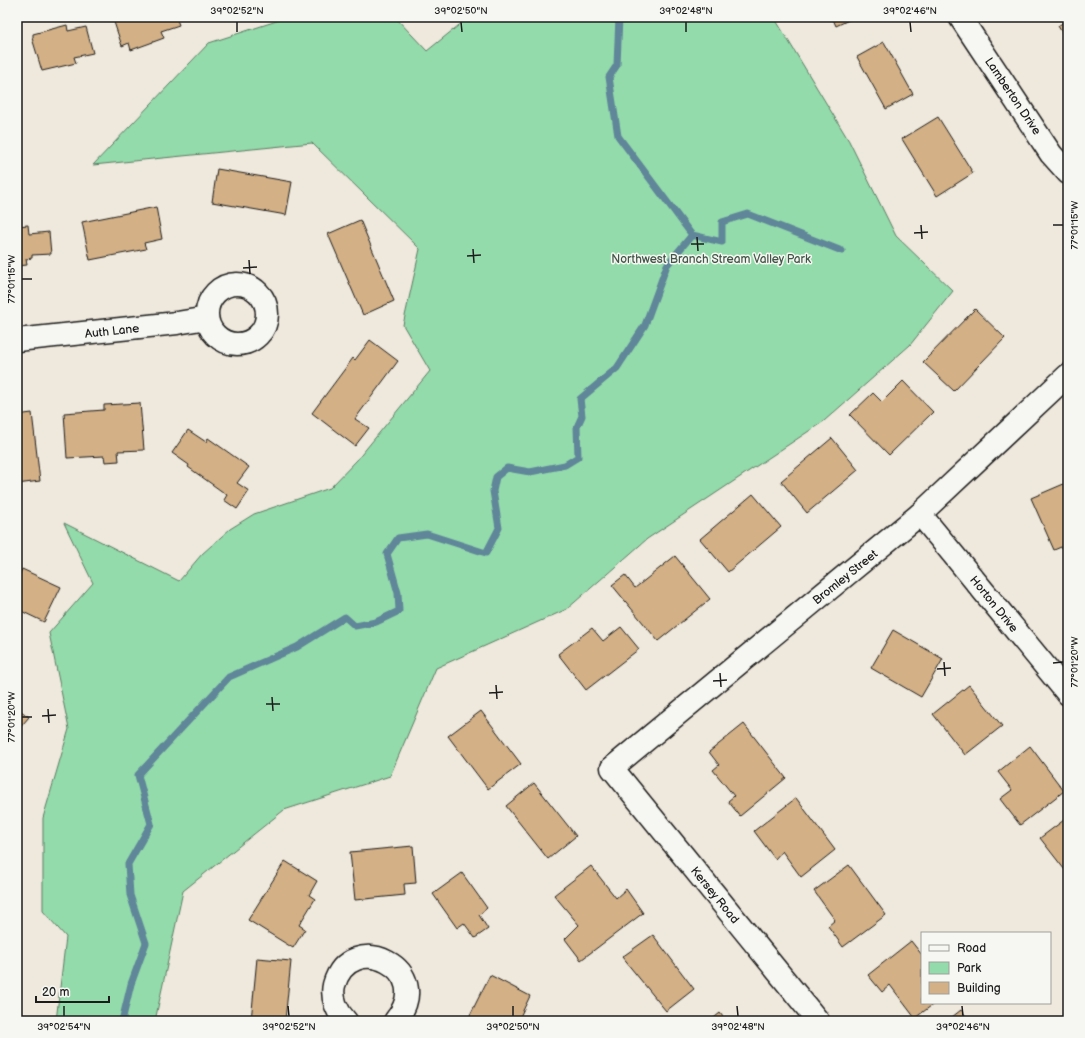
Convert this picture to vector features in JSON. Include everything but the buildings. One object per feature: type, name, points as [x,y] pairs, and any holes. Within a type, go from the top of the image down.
[{"type":"street","name":"Lamberton Drive","points":[[960,17],[1051,154],[1068,174]]},
{"type":"street","name":"Auth Lane","points":[[17,340],[177,323],[206,318]]},
{"type":"street","name":"Bromley Street","points":[[612,768],[920,514],[1068,375]]},
{"type":"street","name":"Horton Drive","points":[[920,514],[1068,694]]},
{"type":"street","name":"Kersey Road","points":[[612,768],[818,1021]]},
{"type":"street","points":[[346,1021],[336,1008],[333,994],[336,979],[341,970],[351,962],[370,956],[386,960],[400,972],[405,982],[407,994],[405,1005],[395,1021]]},
{"type":"green space","name":"Northwest Branch Stream Valley Park","points":[[289,17],[395,17],[427,51],[469,17],[774,17],[849,141],[896,236],[953,291],[910,345],[824,421],[647,539],[567,609],[436,668],[390,776],[284,810],[183,891],[155,1021],[56,1021],[66,937],[43,911],[43,818],[69,729],[49,633],[93,583],[64,523],[179,581],[202,554],[230,529],[254,514],[330,488],[357,460],[430,371],[403,325],[420,249],[312,143],[93,165],[209,43]]},
{"type":"waterway","points":[[122,1021],[131,984],[146,943],[130,895],[128,864],[151,824],[138,775],[229,677],[297,647],[345,617],[355,626],[376,622],[399,611],[398,593],[387,554],[398,538],[427,534],[486,553],[499,528],[493,491],[496,477],[507,468],[530,472],[565,465],[578,457],[577,427],[582,416],[580,399],[617,368],[645,325],[667,265],[692,235],[618,136],[609,77],[617,65],[619,17]]},
{"type":"waterway","points":[[692,235],[722,242],[722,222],[748,214],[842,251]]}]
